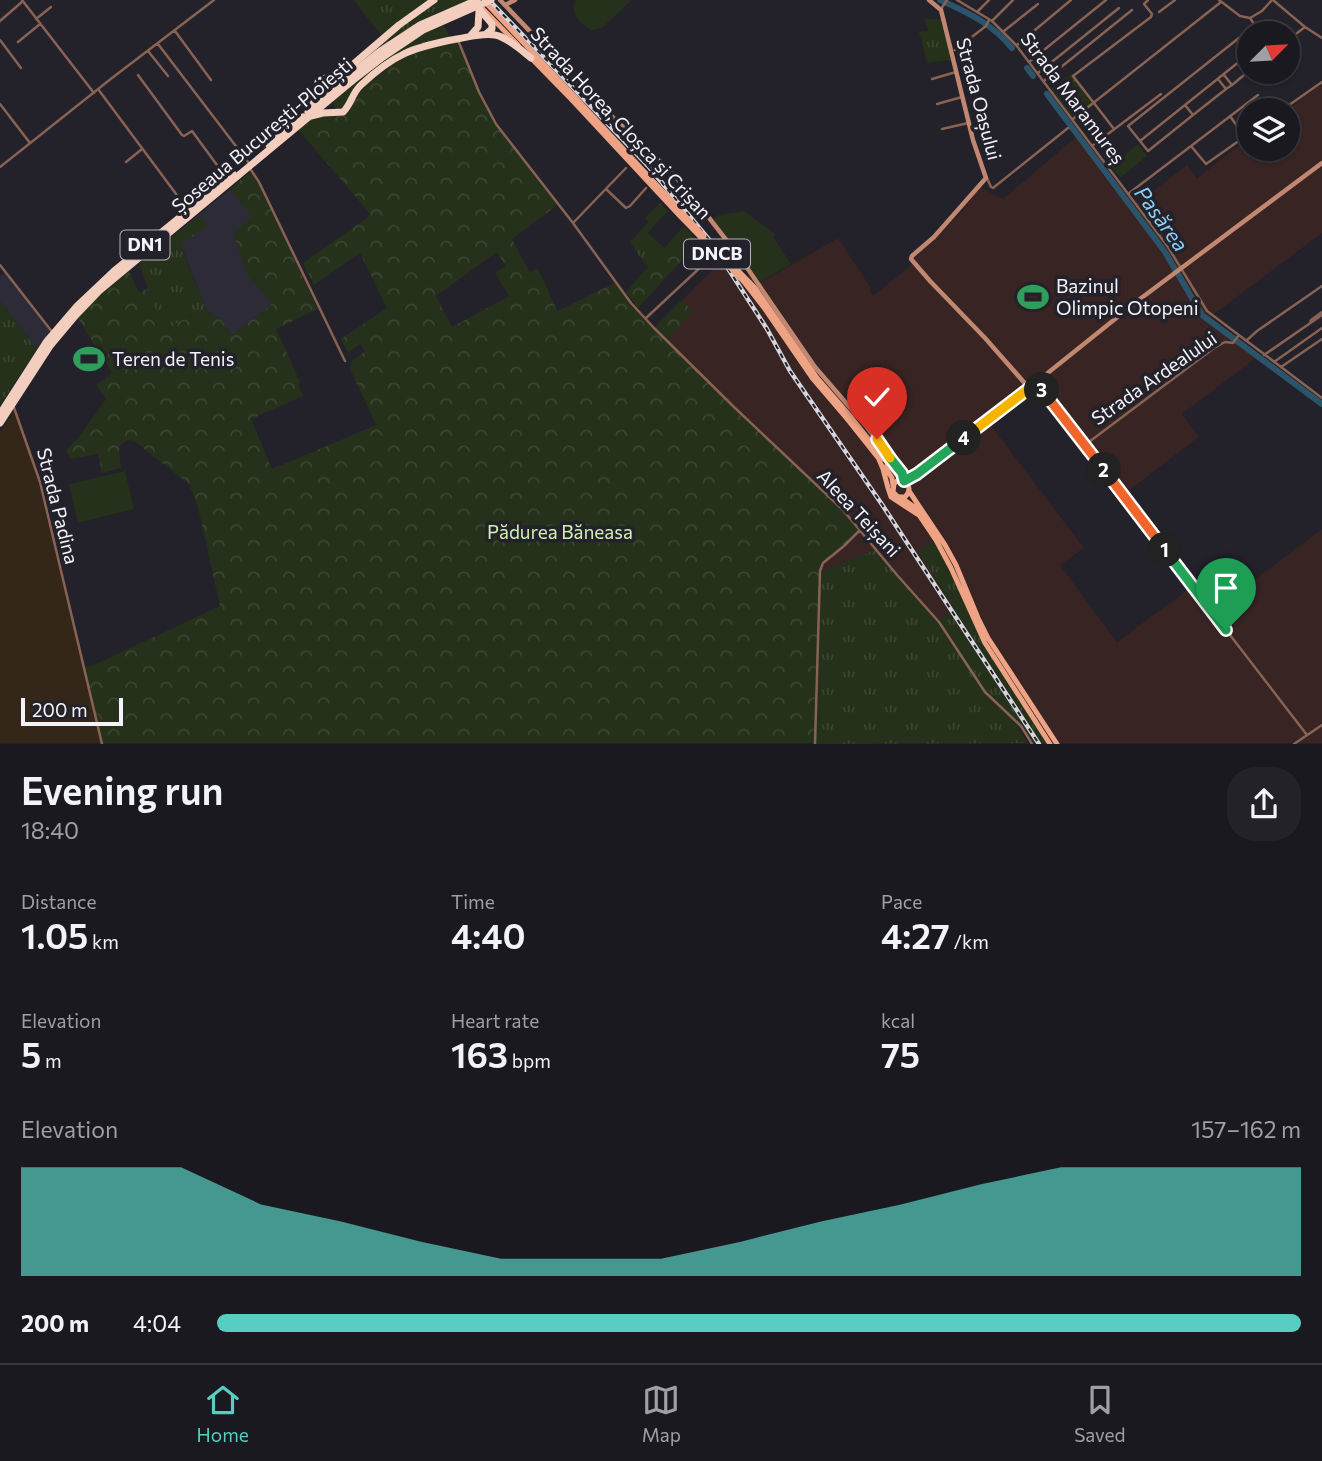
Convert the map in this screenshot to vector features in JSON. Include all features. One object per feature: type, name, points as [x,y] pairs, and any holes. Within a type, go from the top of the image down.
[{"type":"highway","points":[[434,0],[405,20],[343,73],[318,82],[317,97],[309,114],[341,113],[348,108],[359,87],[396,57],[428,45],[486,34],[500,37],[531,58]]},
{"type":"highway","points":[[473,0],[493,26],[486,34]]},
{"type":"highway","name":"Șoseaua București-Ploiești","points":[[0,423],[50,346],[99,291],[379,52],[420,25],[473,0]]},
{"type":"highway","name":"Șoseaua București-Ploiești","points":[[347,82],[423,30],[491,0]]},
{"type":"highway","points":[[481,12],[501,22]]},
{"type":"highway","points":[[478,27],[481,12]]},
{"type":"highway","points":[[467,37],[483,22],[488,22],[491,26],[486,34]]},
{"type":"highway","points":[[322,79],[321,85],[325,89],[347,82]]},
{"type":"highway","points":[[347,82],[334,103],[339,110],[348,108]]},
{"type":"highway","name":"Șoseaua București-Ploiești","points":[[0,414],[53,333],[96,287],[188,210],[248,165]]},
{"type":"main road","name":"DNCB","points":[[473,0],[501,22]]},
{"type":"main road","name":"DNCB","points":[[483,0],[531,58]]},
{"type":"main road","name":"Strada Horea, Cloșca și Crișan","points":[[501,22],[755,288],[811,371],[904,481]]},
{"type":"main road","name":"Strada Horea, Cloșca și Crișan","points":[[531,58],[573,98]]},
{"type":"main road","name":"Strada Horea, Cloșca și Crișan","points":[[850,418],[890,474],[893,487]]},
{"type":"main road","points":[[878,457],[891,497],[914,512],[928,528]]},
{"type":"main road","points":[[893,487],[897,481],[904,481]]},
{"type":"main road","name":"DNCB","points":[[904,481],[951,555],[988,638],[1057,744]]},
{"type":"main road","name":"DNCB","points":[[893,487],[894,494],[913,506],[928,528],[951,568],[985,643],[1050,744]]},
{"type":"main road","points":[[900,497],[905,496],[909,489]]},
{"type":"street","points":[[202,0],[207,5]]},
{"type":"street","points":[[0,167],[214,0]]},
{"type":"street","name":"Strada Horea, Cloșca și Crișan","points":[[500,0],[688,192],[741,259],[820,374],[877,439],[904,481]]},
{"type":"street","points":[[505,5],[515,0]]},
{"type":"street","points":[[929,0],[941,10],[947,0]]},
{"type":"street","name":"Strada Maramureș","points":[[957,0],[991,21],[1016,45],[1168,247],[1207,311],[1322,397]]},
{"type":"street","points":[[977,12],[989,0]]},
{"type":"street","points":[[955,50],[1013,0]]},
{"type":"street","points":[[1016,45],[1071,0]]},
{"type":"street","points":[[1029,62],[1106,0]]},
{"type":"street","points":[[1114,129],[1073,76],[1151,17],[1152,14],[1144,4],[1148,0]]},
{"type":"street","points":[[1159,12],[1175,0]]},
{"type":"street","points":[[1073,119],[1220,1],[1240,16],[1250,18],[1262,11],[1272,0],[1322,38]]},
{"type":"street","points":[[0,21],[22,1],[94,93]]},
{"type":"street","points":[[1004,31],[1038,4]]},
{"type":"street","points":[[36,19],[51,7]]},
{"type":"street","points":[[1038,73],[1119,8]]},
{"type":"street","name":"Strada Oașului","points":[[941,10],[968,123],[986,178],[934,237],[911,258],[1029,388]]},
{"type":"street","points":[[1044,81],[1132,10]]},
{"type":"street","points":[[18,42],[40,23]]},
{"type":"street","points":[[1300,31],[1305,27]]},
{"type":"street","points":[[174,31],[211,80]]},
{"type":"street","name":"Aleea Teișani","points":[[458,39],[491,115],[645,319],[843,510],[939,622],[985,692],[1021,726],[1032,744]]},
{"type":"street","points":[[1237,39],[1128,126],[1148,151],[1237,81]]},
{"type":"street","points":[[0,40],[21,68]]},
{"type":"street","name":"Șoseaua București-Ploiești","points":[[158,44],[248,165]]},
{"type":"street","points":[[148,51],[167,76]]},
{"type":"street","points":[[1140,141],[1237,63]]},
{"type":"street","points":[[932,79],[956,72]]},
{"type":"street","points":[[1223,74],[1232,85]]},
{"type":"street","name":"Șoseaua București-Ploiești","points":[[138,75],[182,135],[192,131],[227,179]]},
{"type":"street","points":[[1218,79],[1226,89]]},
{"type":"street","points":[[1299,98],[1322,82]]},
{"type":"street","points":[[98,89],[188,210]]},
{"type":"street","points":[[1093,146],[1161,94]]},
{"type":"street","points":[[1128,194],[1258,95]]},
{"type":"street","points":[[937,103],[962,97]]},
{"type":"street","points":[[0,104],[30,143]]},
{"type":"street","points":[[1185,105],[1193,115]]},
{"type":"street","points":[[1230,116],[1237,126]]},
{"type":"street","points":[[943,129],[968,123]]},
{"type":"street","points":[[986,178],[993,188],[1068,128]]},
{"type":"street","points":[[1191,146],[1206,164],[1237,143]]},
{"type":"street","points":[[125,162],[143,149]]},
{"type":"street","points":[[904,481],[917,474],[1140,299],[1322,163]]},
{"type":"street","points":[[248,165],[259,182],[345,361]]},
{"type":"street","points":[[573,223],[626,168]]},
{"type":"street","points":[[606,188],[626,208],[646,188]]},
{"type":"street","points":[[645,319],[705,263]]},
{"type":"street","points":[[0,265],[53,333]]},
{"type":"street","points":[[1246,341],[1322,286]]},
{"type":"street","points":[[1264,355],[1322,314]]},
{"type":"street","points":[[1274,362],[1322,328]]},
{"type":"street","name":"Strada Ardealului","points":[[1085,445],[1222,343],[1233,343],[1238,336]]},
{"type":"street","points":[[1281,367],[1322,340]]},
{"type":"street","points":[[1036,383],[1307,735]]},
{"type":"street","name":"Strada Padina","points":[[13,404],[40,482],[102,744]]},
{"type":"street","points":[[909,489],[917,474]]},
{"type":"street","points":[[815,744],[821,568],[860,530]]},
{"type":"street","points":[[1294,744],[1322,724]]},
{"type":"shaded area","points":[[1322,83],[1322,233],[1210,317],[1260,355],[1182,414],[1199,437],[1120,497],[1034,388],[990,424],[1084,548],[1060,565],[1117,642],[1190,588],[1209,614],[1322,529],[1322,743],[1050,743],[917,551],[954,608],[939,622],[876,551],[820,573],[654,328],[713,269],[727,264],[761,282],[838,238],[871,288],[869,290],[873,296],[909,267],[915,257],[963,210],[980,187],[1003,199],[1082,132],[1136,204],[1187,165],[1197,178],[1237,147],[1237,161],[1300,161],[1300,100]]},
{"type":"shaded area","points":[[230,189],[253,217],[246,272],[272,304],[233,335],[220,319],[207,311],[176,233]]},
{"type":"shaded area","points":[[5,272],[50,331],[37,349],[0,301],[0,276]]},
{"type":"shaded area","points":[[17,411],[34,463],[102,743],[0,743],[0,433]]},
{"type":"green space","points":[[354,0],[469,0],[342,82],[325,89],[321,85],[322,79],[337,76],[383,38]]},
{"type":"green space","points":[[575,0],[632,0],[602,28],[592,30],[577,18]]},
{"type":"green space","points":[[925,19],[940,19],[951,60],[927,63],[919,32],[928,31]]},
{"type":"green space","points":[[441,21],[451,39],[343,110],[335,108],[334,101],[346,86]]},
{"type":"green space","name":"Pădurea Băneasa","points":[[458,39],[490,115],[559,204],[512,239],[530,272],[538,268],[557,311],[617,282],[631,303],[654,328],[682,300],[693,312],[666,340],[843,510],[860,530],[823,563],[820,571],[815,743],[102,743],[83,668],[220,606],[198,507],[189,484],[134,441],[128,440],[120,445],[121,468],[102,473],[98,454],[71,459],[66,451],[106,399],[96,385],[112,373],[76,315],[127,267],[139,292],[148,289],[165,333],[184,319],[207,311],[220,319],[233,335],[272,304],[246,273],[233,233],[252,217],[230,189],[250,172],[258,183],[318,309],[276,329],[300,382],[298,384],[303,396],[251,419],[272,469],[376,425],[350,369],[352,361],[365,351],[360,344],[348,353],[341,339],[387,308],[360,253],[314,285],[303,263],[371,215],[297,128],[310,116],[339,113],[393,60]],"holes":[[[497,252],[506,266],[495,273],[509,296],[452,327],[436,296]]]},
{"type":"green space","points":[[1071,74],[1094,103],[1073,119],[1050,90]]},
{"type":"green space","points":[[1138,144],[1147,156],[1120,178],[1111,166]]},
{"type":"green space","points":[[660,203],[668,211],[647,233],[665,248],[648,267],[630,242],[649,222],[645,218]]},
{"type":"green space","points":[[744,211],[775,234],[773,237],[791,264],[760,282],[713,219],[719,215]]},
{"type":"green space","points":[[197,218],[204,220],[207,229],[204,228],[187,241],[185,239],[185,244],[181,247],[207,311],[184,319],[164,334],[139,263]]},
{"type":"green space","points":[[684,226],[699,242],[638,308],[626,292]]},
{"type":"green space","points":[[0,301],[37,349],[0,405]]},
{"type":"green space","points":[[125,471],[134,509],[78,523],[69,484]]},
{"type":"green space","points":[[936,540],[975,623],[1050,743],[1032,743],[1020,727],[1018,728],[1028,743],[815,744],[820,573],[876,550],[939,621],[954,608],[917,551]]},
{"type":"waterway","name":"Pasărea","points":[[940,0],[988,25],[1012,48]]},
{"type":"waterway","name":"Pasărea","points":[[1027,68],[1033,76]]},
{"type":"waterway","name":"Pasărea","points":[[1047,94],[1165,252],[1202,315],[1322,404]]},
{"type":"railway","points":[[489,0],[649,167],[711,242],[767,329],[790,371],[881,503],[1039,744]]},
{"type":"place","name":"Bazinul Olimpic Otopeni","points":[[1033,297]]},
{"type":"place","name":"Teren de Tenis","points":[[89,359]]},
{"type":"route","points":[[877,439],[904,481],[917,474],[1036,383],[1226,630]]}]
